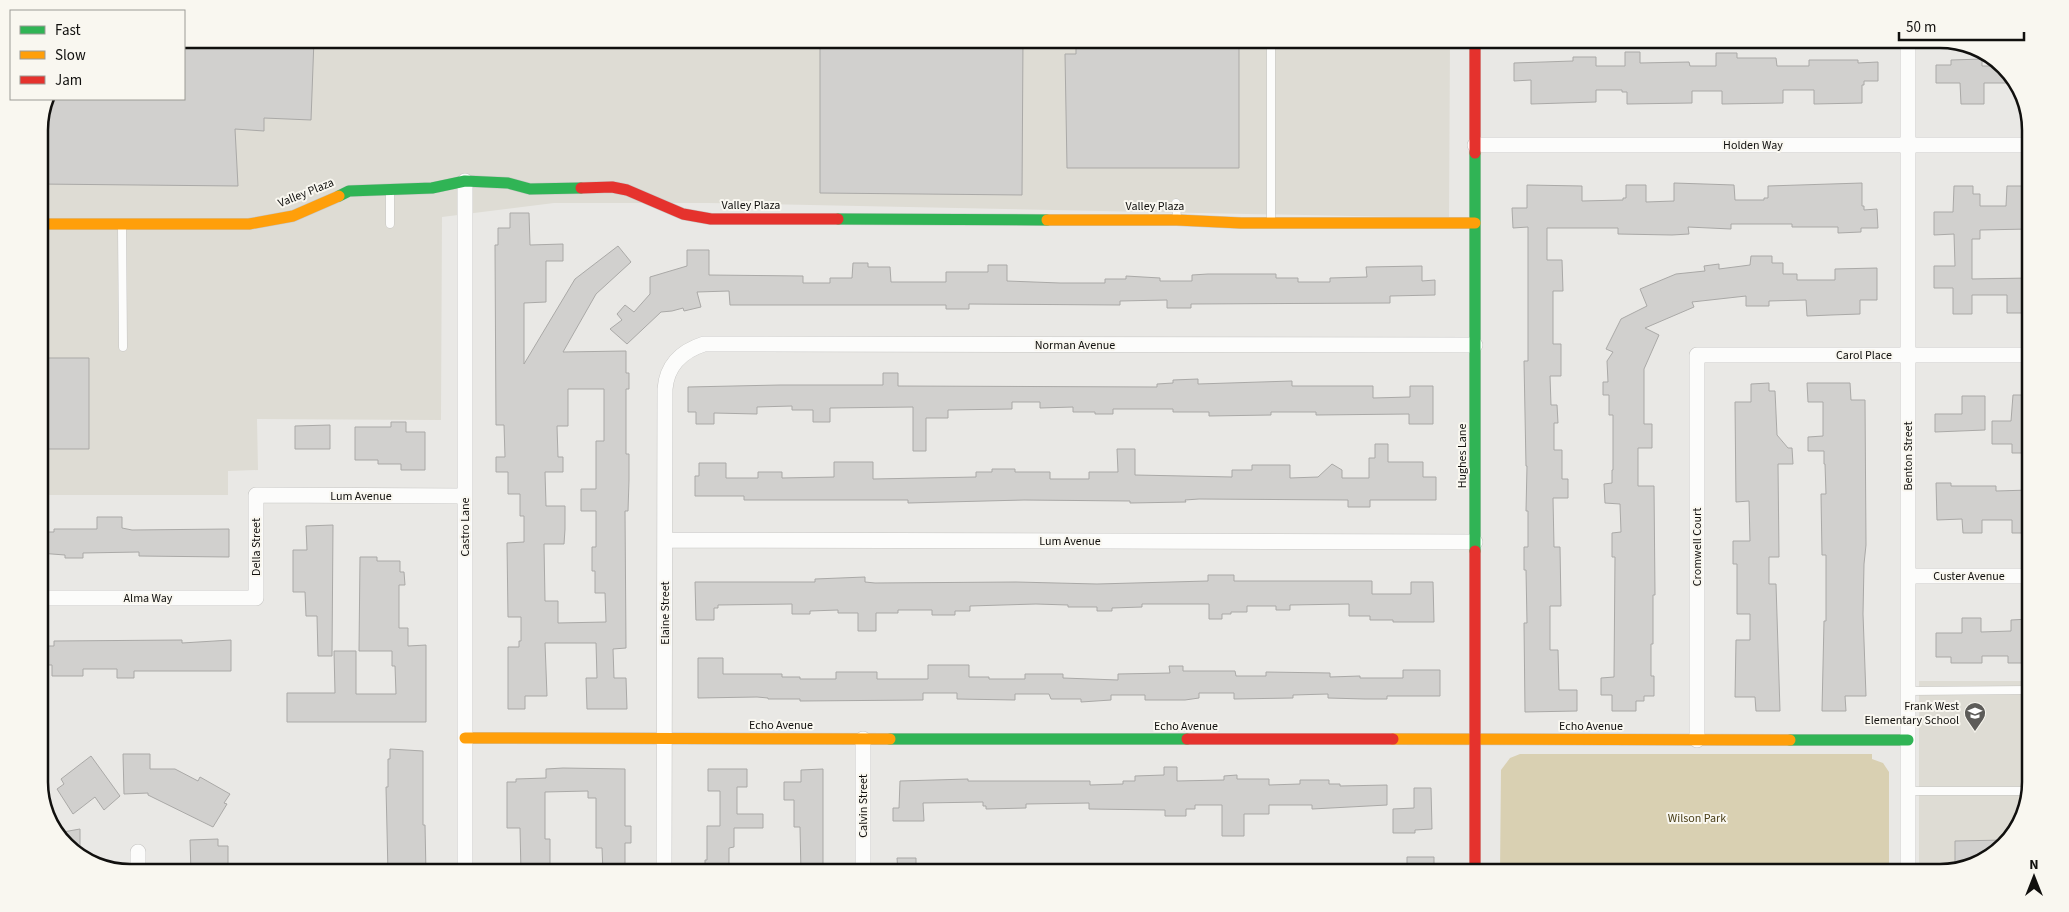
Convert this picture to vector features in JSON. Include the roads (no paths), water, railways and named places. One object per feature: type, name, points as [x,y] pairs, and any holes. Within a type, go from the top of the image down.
[{"type":"street","name":"Hughes Lane","points":[[1475,48],[1475,864]]},
{"type":"street","name":"Benton Street","points":[[1908,48],[1908,864]]},
{"type":"street","name":"Holden Way","points":[[1475,145],[2021,145]]},
{"type":"street","name":"Valley Plaza","points":[[48,224],[249,224],[293,216],[349,191],[432,188],[465,182],[508,183],[530,189],[612,187],[627,190],[683,214],[711,219],[1475,222]]},
{"type":"street","name":"Castro Lane","points":[[465,182],[465,864]]},
{"type":"street","name":"Norman Avenue","points":[[679,357],[692,348],[704,344],[1475,345]]},
{"type":"street","name":"Carol Place","points":[[1697,355],[2021,355]]},
{"type":"street","name":"Cromwell Court","points":[[1697,355],[1697,740]]},
{"type":"street","name":"Elaine Street","points":[[664,864],[665,389],[671,368],[679,357]]},
{"type":"street","name":"Lum Avenue","points":[[256,496],[465,496]]},
{"type":"street","name":"Della Street","points":[[256,496],[256,598]]},
{"type":"street","name":"Lum Avenue","points":[[665,540],[1475,542]]},
{"type":"street","name":"Custer Avenue","points":[[1908,576],[2022,576]]},
{"type":"street","name":"Alma Way","points":[[48,598],[256,598]]},
{"type":"street","name":"Echo Avenue","points":[[465,738],[1908,740]]},
{"type":"street","name":"Calvin Street","points":[[863,739],[863,864]]},
{"type":"street","points":[[138,852],[138,864]]},
{"type":"lane","points":[[1271,48],[1271,222]]},
{"type":"lane","points":[[390,189],[390,224]]},
{"type":"lane","points":[[1176,203],[1177,220]]},
{"type":"lane","points":[[122,224],[123,347]]},
{"type":"lane","points":[[1908,691],[2022,690]]},
{"type":"lane","points":[[1908,791],[2021,791]]},
{"type":"place","name":"Frank West Elementary School","points":[[1975,732]]},
{"type":"park label","name":"Wilson Park","points":[[1697,818]]}]
